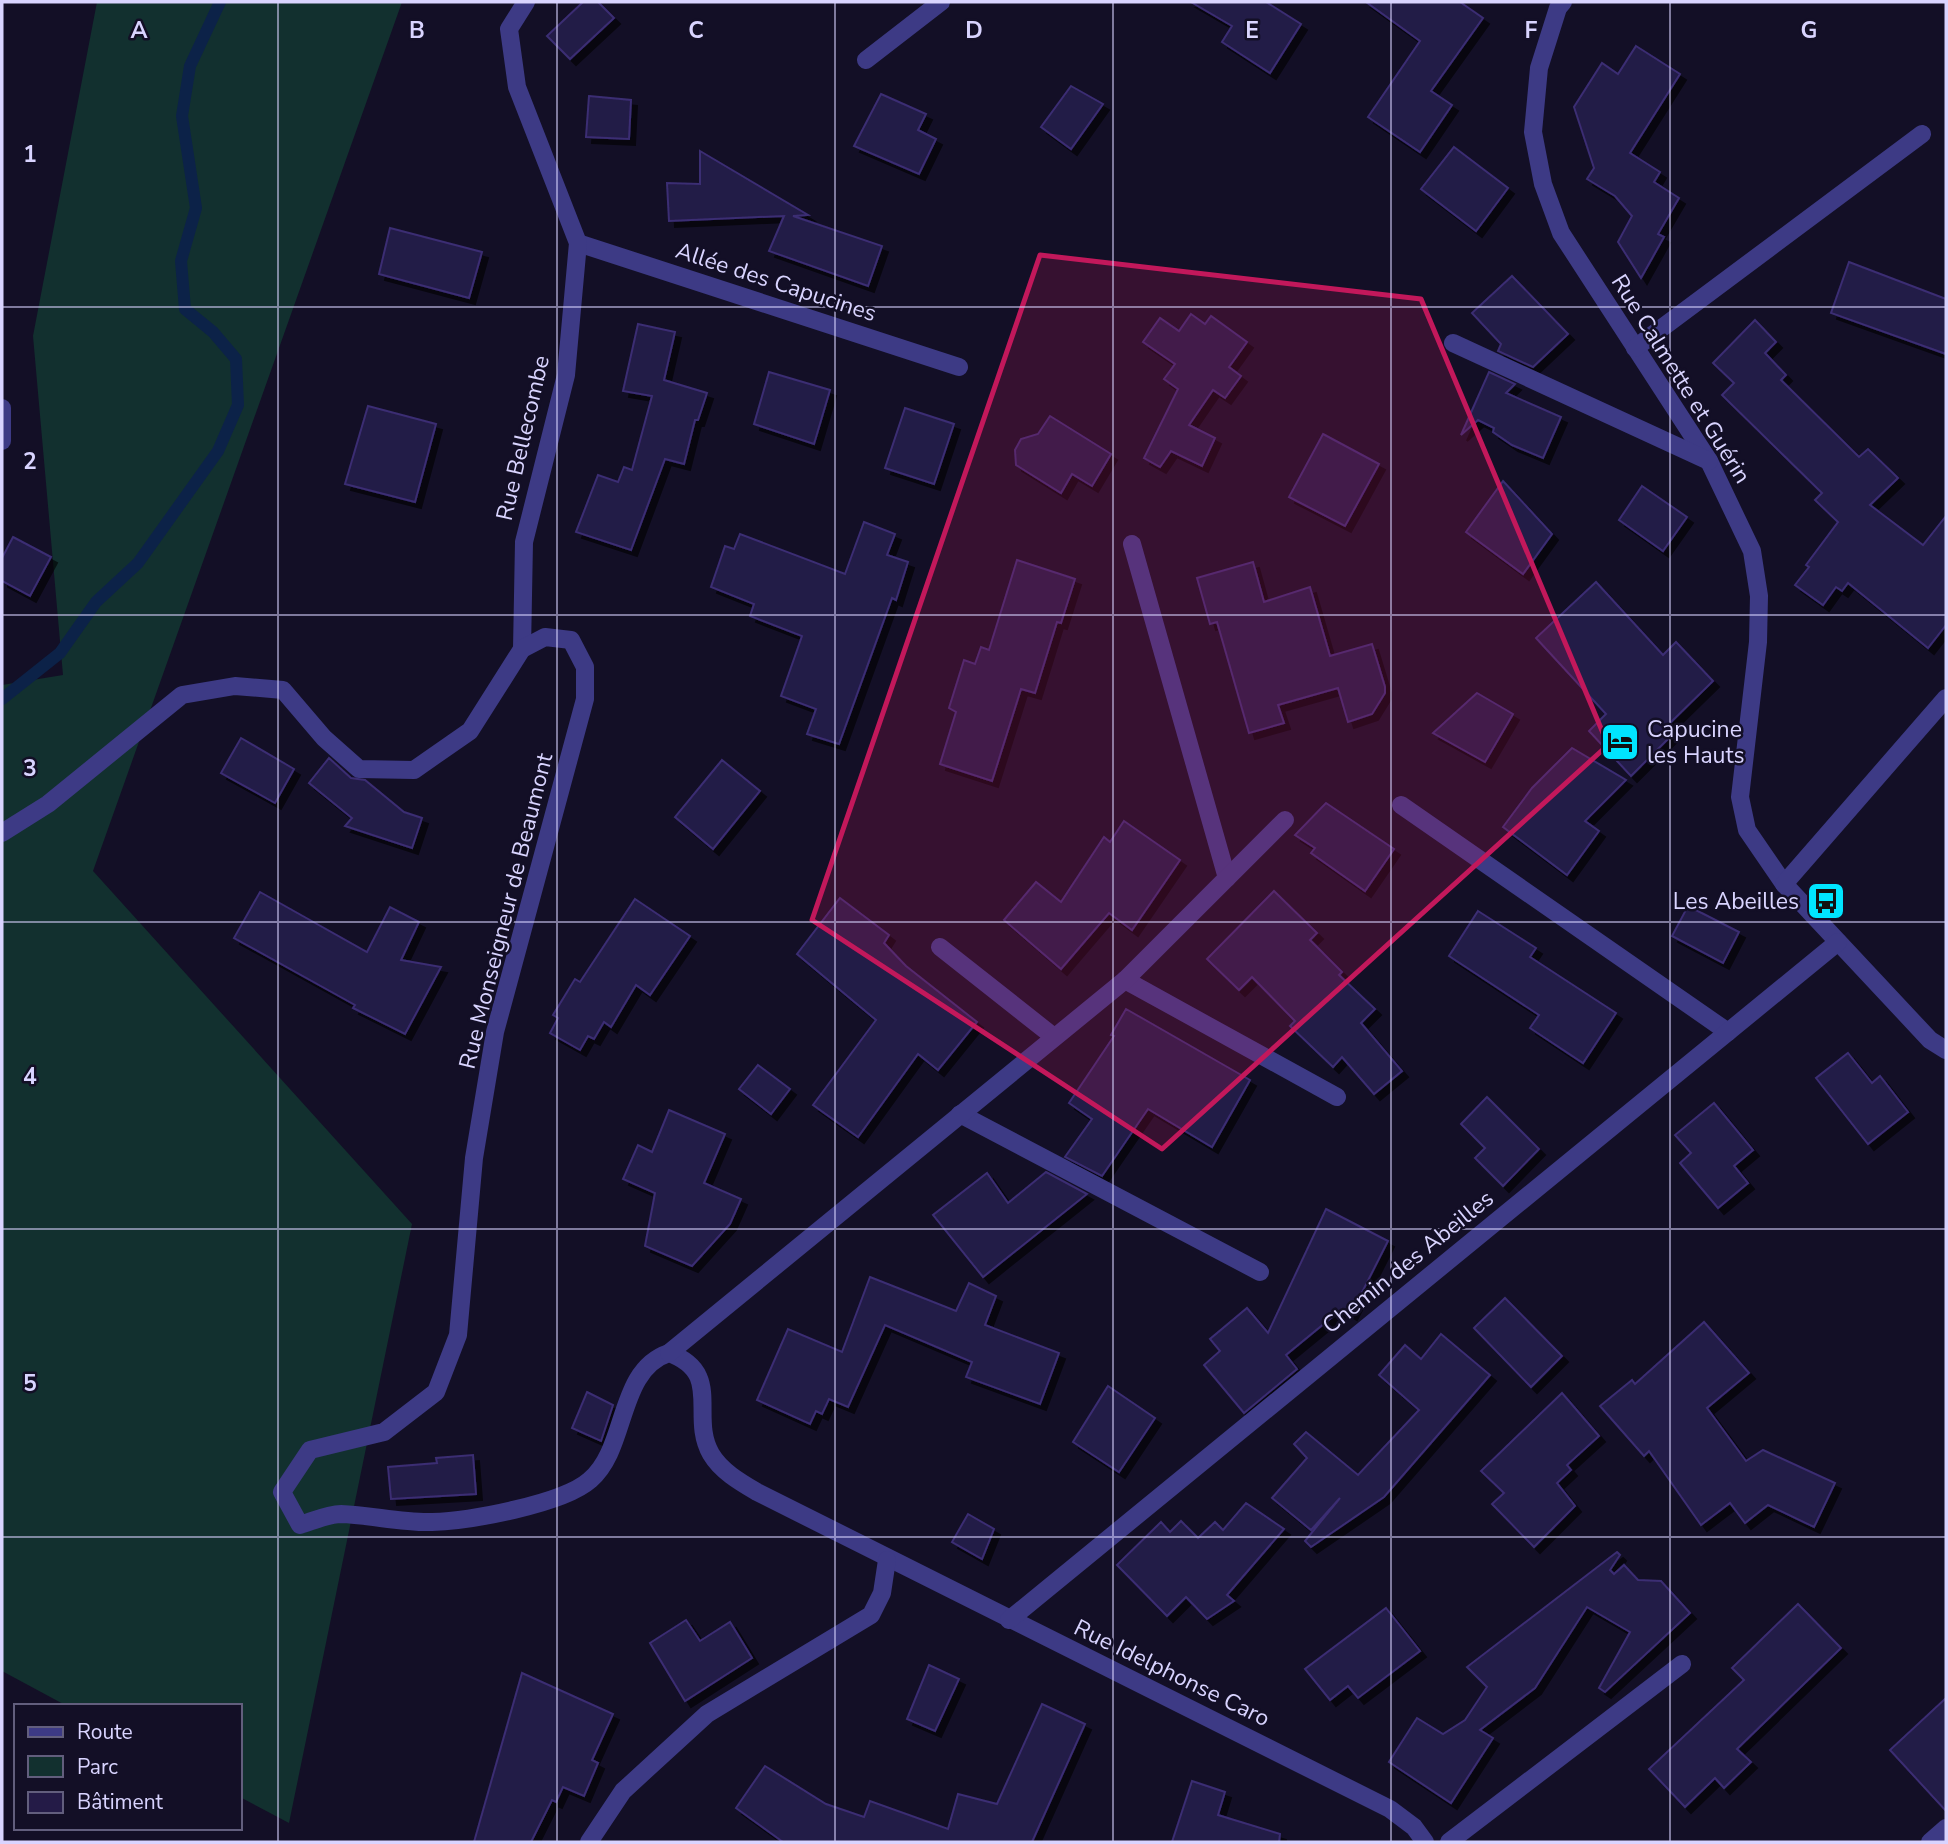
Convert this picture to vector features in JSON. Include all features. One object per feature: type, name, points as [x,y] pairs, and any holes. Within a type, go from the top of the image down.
[{"type":"street","name":"Rue Bellecombe","points":[[522,649],[524,542],[566,375],[578,243],[517,86],[509,29],[526,2]]},
{"type":"street","points":[[866,60],[941,2]]},
{"type":"street","name":"Rue Calmette et Guérin","points":[[1563,2],[1558,8],[1539,68],[1533,132],[1543,184],[1561,233],[1709,461],[1752,551],[1759,596],[1758,642],[1740,797],[1747,830],[1784,884],[1930,1040],[1946,1050]]},
{"type":"street","points":[[1635,348],[1922,134]]},
{"type":"street","name":"Allée des Capucines","points":[[578,243],[959,367]]},
{"type":"street","points":[[1453,343],[1709,461]]},
{"type":"street","points":[[2,408],[2,441]]},
{"type":"street","points":[[1132,544],[1227,878]]},
{"type":"street","name":"Rue Monseigneur de Beaumont","points":[[522,649],[545,637],[571,640],[585,667],[586,699],[495,1032],[474,1158],[458,1335],[436,1392],[384,1433],[310,1450],[282,1492],[300,1525],[339,1514],[432,1522],[519,1509],[567,1494],[591,1480],[608,1457],[634,1388],[648,1363],[669,1353]]},
{"type":"street","points":[[2,833],[48,804],[182,695],[235,686],[283,690],[324,738],[359,769],[414,771],[470,730],[522,649]]},
{"type":"street","points":[[1784,884],[1946,698]]},
{"type":"street","points":[[1401,805],[1728,1032]]},
{"type":"street","points":[[589,1842],[623,1791],[707,1714],[871,1615],[882,1593],[887,1560],[757,1492],[730,1475],[711,1454],[703,1430],[703,1389],[698,1376],[691,1364],[669,1353],[1125,980],[1284,820]]},
{"type":"street","name":"Chemin des Abeilles","points":[[1009,1620],[1838,942]]},
{"type":"street","points":[[940,947],[1054,1037]]},
{"type":"street","points":[[1125,980],[1337,1097]]},
{"type":"street","points":[[960,1114],[1260,1272]]},
{"type":"street","name":"Rue Idelphonse Caro","points":[[887,1560],[1390,1809],[1414,1826],[1425,1842]]},
{"type":"street","points":[[1449,1842],[1682,1664]]},
{"type":"street","points":[[1930,1842],[1946,1828]]},
{"type":"highlighted area","points":[[1040,255],[1421,299],[1608,745],[1162,1149],[812,920]]},
{"type":"green space","points":[[97,2],[402,2],[93,871],[412,1224],[289,1823],[242,1798],[242,1704],[63,1704],[2,1671],[2,685],[63,675],[33,336]]},
{"type":"building","points":[[583,2],[598,2],[614,18],[570,59],[547,36]]},
{"type":"building","points":[[1191,2],[1266,2],[1301,24],[1270,73],[1222,42],[1232,26]]},
{"type":"building","points":[[1366,2],[1460,2],[1483,18],[1431,91],[1452,105],[1420,152],[1368,117],[1420,41]]},
{"type":"building","points":[[1636,46],[1680,74],[1630,153],[1660,172],[1654,182],[1679,198],[1658,234],[1664,237],[1641,278],[1618,242],[1632,216],[1615,196],[1587,179],[1594,168],[1574,107],[1602,63],[1618,74]]},
{"type":"building","points":[[1071,86],[1103,104],[1071,149],[1041,127]]},
{"type":"building","points":[[881,94],[926,114],[918,130],[936,139],[919,174],[854,146]]},
{"type":"building","points":[[589,96],[631,100],[629,139],[586,137]]},
{"type":"building","points":[[1454,147],[1508,188],[1476,231],[1421,189]]},
{"type":"building","points":[[700,151],[808,215],[793,216],[882,246],[868,286],[769,251],[784,216],[669,221],[667,183],[700,184]]},
{"type":"building","points":[[390,228],[482,252],[469,298],[379,274]]},
{"type":"building","points":[[1849,262],[1946,299],[1946,354],[1831,313]]},
{"type":"building","points":[[1512,276],[1568,334],[1533,367],[1498,351],[1501,344],[1472,313]]},
{"type":"building","points":[[1191,314],[1205,324],[1211,316],[1247,342],[1229,367],[1241,376],[1225,398],[1213,390],[1189,425],[1215,438],[1202,466],[1171,451],[1160,467],[1144,458],[1178,389],[1164,379],[1175,364],[1143,342],[1160,318],[1179,331]]},
{"type":"building","points":[[1755,320],[1776,342],[1765,353],[1786,375],[1781,380],[1859,457],[1868,449],[1898,478],[1870,505],[1923,545],[1946,516],[1946,625],[1928,648],[1848,583],[1842,591],[1836,587],[1823,605],[1795,585],[1809,567],[1806,565],[1838,522],[1815,500],[1822,493],[1722,395],[1734,383],[1713,363]]},
{"type":"building","points":[[638,324],[675,332],[664,380],[707,393],[698,420],[695,420],[684,464],[665,459],[631,550],[576,532],[598,475],[618,482],[624,467],[632,470],[652,396],[623,391]]},
{"type":"building","points":[[769,372],[830,390],[814,444],[754,424]]},
{"type":"building","points":[[1489,372],[1515,384],[1506,393],[1561,417],[1543,458],[1512,445],[1493,432],[1494,428],[1478,420],[1461,435]]},
{"type":"building","points":[[368,406],[436,424],[415,502],[345,484]]},
{"type":"building","points":[[905,408],[954,424],[934,484],[885,468]]},
{"type":"building","points":[[1050,416],[1111,454],[1092,486],[1072,474],[1061,493],[1016,465],[1015,450],[1021,439],[1038,434]]},
{"type":"building","points":[[1323,434],[1379,464],[1345,526],[1289,497]]},
{"type":"building","points":[[1503,481],[1552,534],[1523,574],[1466,532]]},
{"type":"building","points":[[1642,486],[1687,517],[1663,551],[1619,520]]},
{"type":"building","points":[[864,522],[895,534],[887,555],[908,562],[896,600],[892,598],[839,744],[807,734],[816,709],[781,696],[802,636],[750,616],[754,604],[711,587],[725,546],[734,549],[740,534],[845,574]]},
{"type":"building","points":[[13,537],[51,557],[30,596],[2,581],[2,558]]},
{"type":"building","points":[[1017,560],[1075,579],[1061,623],[1057,622],[1035,693],[1021,689],[992,781],[940,764],[956,712],[949,708],[964,660],[975,664],[981,647],[989,650]]},
{"type":"building","points":[[1253,562],[1264,602],[1310,587],[1330,656],[1372,644],[1385,693],[1372,714],[1348,722],[1338,688],[1278,705],[1284,723],[1249,733],[1217,622],[1210,624],[1197,578]]},
{"type":"building","points":[[1596,582],[1663,655],[1676,642],[1713,681],[1670,723],[1674,733],[1631,776],[1589,731],[1606,714],[1536,638]]},
{"type":"building","points":[[1477,693],[1513,714],[1485,762],[1433,733]]},
{"type":"building","points":[[241,738],[294,769],[275,803],[221,773]]},
{"type":"building","points":[[1572,748],[1626,780],[1585,821],[1599,831],[1567,875],[1503,827],[1532,788]]},
{"type":"building","points":[[329,758],[351,778],[365,780],[404,812],[422,818],[412,848],[345,826],[352,818],[309,783]]},
{"type":"building","points":[[722,760],[760,791],[713,849],[675,817]]},
{"type":"building","points":[[1326,803],[1394,849],[1365,891],[1311,853],[1315,848],[1295,835]]},
{"type":"building","points":[[1124,821],[1180,860],[1132,930],[1109,913],[1061,969],[1004,920],[1036,882],[1061,902],[1104,837],[1110,842]]},
{"type":"building","points":[[1274,891],[1317,933],[1310,940],[1342,972],[1339,975],[1375,1009],[1361,1023],[1402,1071],[1374,1094],[1342,1057],[1333,1067],[1290,1026],[1295,1021],[1252,977],[1239,990],[1207,959]]},
{"type":"building","points":[[260,892],[367,952],[390,907],[419,922],[401,960],[441,967],[405,1034],[353,1008],[355,1005],[234,938]]},
{"type":"building","points":[[840,898],[889,935],[884,943],[906,966],[977,1022],[938,1070],[918,1054],[858,1137],[813,1105],[876,1020],[797,954]]},
{"type":"building","points":[[635,899],[690,936],[650,995],[636,985],[611,1027],[604,1022],[594,1039],[588,1036],[580,1050],[550,1033],[558,1018],[553,1015],[575,979],[580,982]]},
{"type":"building","points":[[1688,906],[1739,932],[1723,963],[1672,936]]},
{"type":"building","points":[[1478,911],[1536,948],[1530,957],[1616,1013],[1583,1063],[1530,1028],[1539,1015],[1449,956]]},
{"type":"building","points":[[1126,1009],[1250,1080],[1212,1147],[1148,1109],[1102,1176],[1065,1157],[1092,1119],[1069,1103],[1114,1036],[1111,1035]]},
{"type":"building","points":[[1848,1053],[1872,1083],[1880,1076],[1908,1112],[1868,1144],[1816,1078]]},
{"type":"building","points":[[758,1065],[790,1089],[771,1114],[739,1089]]},
{"type":"building","points":[[1487,1097],[1539,1149],[1503,1186],[1475,1158],[1485,1148],[1461,1124]]},
{"type":"building","points":[[1714,1103],[1753,1150],[1734,1166],[1748,1183],[1718,1208],[1680,1163],[1691,1153],[1675,1135]]},
{"type":"building","points":[[669,1110],[725,1134],[704,1183],[741,1199],[730,1224],[692,1266],[645,1246],[655,1193],[623,1179],[638,1145],[652,1152]]},
{"type":"building","points":[[1046,1172],[1087,1194],[983,1277],[933,1215],[987,1173],[1008,1203]]},
{"type":"building","points":[[1326,1209],[1388,1241],[1351,1314],[1342,1309],[1286,1355],[1297,1369],[1244,1413],[1204,1365],[1220,1351],[1210,1339],[1247,1308],[1268,1333]]},
{"type":"building","points":[[870,1277],[956,1311],[969,1283],[996,1296],[985,1325],[1059,1353],[1040,1404],[966,1377],[972,1362],[885,1325],[848,1407],[829,1399],[822,1414],[816,1411],[810,1424],[757,1400],[788,1329],[842,1352]]},
{"type":"building","points":[[1505,1298],[1562,1356],[1531,1387],[1474,1328]]},
{"type":"building","points":[[1704,1322],[1749,1373],[1707,1408],[1746,1461],[1763,1450],[1835,1483],[1814,1527],[1768,1505],[1745,1523],[1730,1503],[1701,1525],[1649,1451],[1644,1456],[1600,1406],[1632,1380],[1635,1384]]},
{"type":"building","points":[[1441,1334],[1490,1375],[1384,1497],[1311,1547],[1305,1541],[1340,1498],[1311,1530],[1272,1498],[1307,1458],[1294,1444],[1306,1432],[1358,1475],[1419,1410],[1379,1375],[1405,1345],[1421,1359]]},
{"type":"building","points":[[1108,1386],[1155,1418],[1119,1472],[1073,1442]]},
{"type":"building","points":[[587,1392],[613,1405],[601,1441],[572,1428]]},
{"type":"building","points":[[1562,1393],[1599,1436],[1567,1465],[1571,1470],[1557,1483],[1575,1506],[1534,1547],[1492,1504],[1504,1493],[1481,1471]]},
{"type":"building","points":[[473,1455],[476,1494],[391,1499],[388,1467],[437,1463],[436,1458]]},
{"type":"building","points":[[1246,1503],[1284,1529],[1227,1595],[1234,1601],[1207,1619],[1186,1597],[1167,1616],[1117,1565],[1161,1522],[1170,1532],[1181,1521],[1198,1538],[1215,1522],[1223,1530]]},
{"type":"building","points":[[968,1514],[994,1529],[982,1559],[952,1542]]},
{"type":"building","points":[[1617,1552],[1620,1555],[1610,1570],[1614,1574],[1624,1565],[1638,1580],[1661,1581],[1690,1613],[1605,1692],[1599,1688],[1630,1632],[1587,1607],[1535,1688],[1480,1730],[1493,1738],[1451,1803],[1389,1762],[1417,1718],[1443,1734],[1465,1720],[1487,1687],[1467,1667]]},
{"type":"building","points":[[1798,1604],[1841,1648],[1737,1749],[1751,1762],[1724,1788],[1715,1778],[1685,1807],[1649,1769],[1744,1680],[1732,1668]]},
{"type":"building","points":[[1386,1608],[1420,1651],[1358,1698],[1348,1686],[1330,1700],[1305,1669]]},
{"type":"building","points":[[686,1620],[700,1641],[730,1622],[752,1658],[685,1701],[650,1643]]},
{"type":"building","points":[[929,1665],[959,1679],[935,1731],[907,1719]]},
{"type":"building","points":[[522,1673],[613,1714],[592,1760],[598,1763],[584,1796],[563,1787],[556,1802],[552,1800],[531,1842],[474,1842]]},
{"type":"building","points":[[1946,1698],[1946,1811],[1890,1750]]},
{"type":"building","points":[[1042,1704],[1085,1724],[1032,1842],[783,1842],[736,1808],[765,1766],[826,1804],[864,1817],[870,1801],[948,1829],[958,1794],[997,1804]]},
{"type":"building","points":[[1192,1781],[1225,1792],[1218,1815],[1280,1834],[1279,1842],[1172,1842]]},
{"type":"waterway","points":[[2,699],[60,653],[96,602],[138,563],[218,451],[238,405],[236,359],[213,332],[185,309],[181,261],[196,208],[182,116],[190,66],[220,2]]},
{"type":"place","name":"Capucine les Hauts","points":[[1620,742]]},
{"type":"place","name":"Les Abeilles","points":[[1826,901]]}]
